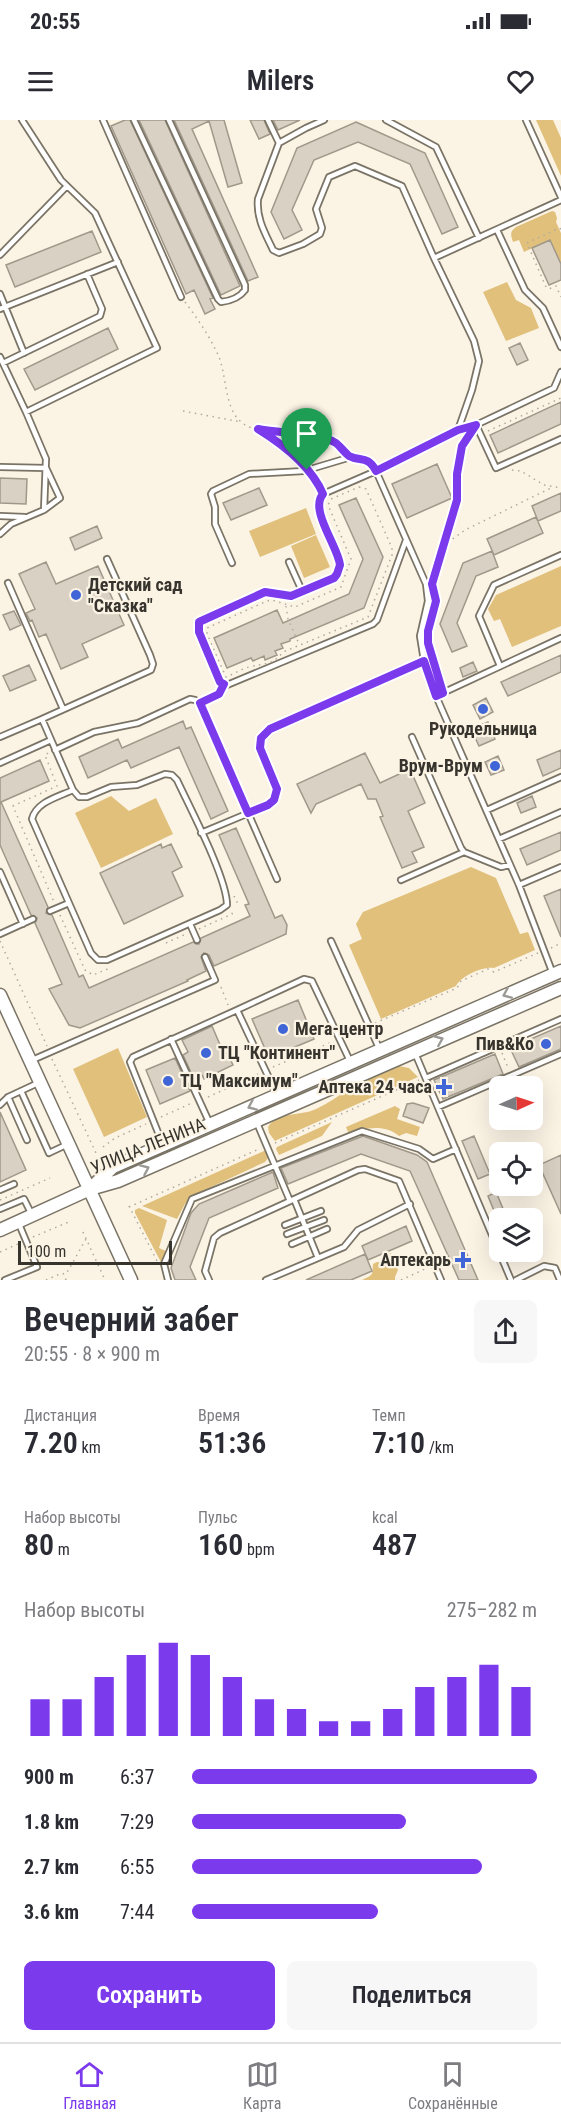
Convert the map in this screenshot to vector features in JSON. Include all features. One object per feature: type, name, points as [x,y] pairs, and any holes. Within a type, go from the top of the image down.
[{"type":"main road","name":"УЛИЦА ЛЕНИНА","points":[[90,1189],[113,1167],[557,973]]},
{"type":"main road","name":"УЛИЦА ЛЕНИНА","points":[[90,1189],[118,1180],[560,990]]},
{"type":"main road","points":[[0,996],[131,1280]]},
{"type":"main road","points":[[380,1049],[386,1063]]},
{"type":"main road","points":[[0,1230],[90,1189]]},
{"type":"lane","points":[[22,120],[67,186],[95,213],[157,348],[27,412]]},
{"type":"lane","points":[[103,120],[181,297]]},
{"type":"lane","points":[[134,120],[218,299],[221,302],[227,301],[242,294],[245,285],[169,120]]},
{"type":"lane","points":[[268,120],[279,143]]},
{"type":"lane","points":[[302,120],[306,128]]},
{"type":"lane","points":[[324,120],[279,143],[258,200],[257,209],[260,221],[273,250],[279,253],[303,244],[320,234],[322,228],[316,209],[329,177],[355,166],[402,186],[474,341],[479,361],[458,430]]},
{"type":"lane","points":[[386,120],[436,147],[479,238]]},
{"type":"lane","points":[[434,258],[561,199],[526,120]]},
{"type":"lane","points":[[0,255],[67,186]]},
{"type":"lane","points":[[496,230],[525,290],[543,308],[561,347]]},
{"type":"lane","points":[[3,308],[118,262]]},
{"type":"lane","points":[[3,363],[100,316],[102,309],[87,274]]},
{"type":"lane","points":[[0,294],[3,308],[24,353]]},
{"type":"lane","points":[[0,357],[45,453],[44,510]]},
{"type":"lane","points":[[406,540],[377,620],[372,624],[231,685],[220,682],[199,632],[199,622],[265,592],[287,596],[334,578],[337,574],[340,565],[319,509],[319,498],[323,494],[376,471],[458,430],[476,425],[554,388],[561,372]]},
{"type":"lane","points":[[476,425],[496,468],[561,439]]},
{"type":"lane","points":[[232,563],[215,524],[215,507],[211,494],[213,491],[249,474],[307,470],[351,458],[362,458],[371,463],[429,593],[420,636],[424,661],[436,696],[557,973]]},
{"type":"lane","points":[[0,467],[46,468]]},
{"type":"lane","points":[[0,534],[11,524],[44,510],[60,498],[46,468]]},
{"type":"lane","points":[[0,516],[28,517]]},
{"type":"lane","points":[[500,666],[479,616],[494,585],[561,555]]},
{"type":"lane","points":[[0,737],[151,670],[153,664],[107,559]]},
{"type":"lane","points":[[289,562],[302,591]]},
{"type":"lane","points":[[8,583],[63,709]]},
{"type":"lane","points":[[436,696],[561,638]]},
{"type":"lane","points":[[201,833],[268,805],[274,800],[277,789],[260,748],[261,738],[270,729],[424,661]]},
{"type":"lane","points":[[55,750],[94,732],[138,723],[190,699],[195,700],[200,703],[277,879]]},
{"type":"lane","points":[[42,719],[73,790],[79,797],[87,797],[111,787],[137,785],[165,774],[172,775],[177,780],[227,895],[227,905],[190,924],[107,960],[98,960],[91,953],[32,819],[34,811],[39,806],[73,790]]},
{"type":"lane","points":[[412,736],[464,852],[501,867],[510,865]]},
{"type":"lane","points":[[0,763],[51,740]]},
{"type":"lane","points":[[487,810],[561,777]]},
{"type":"lane","points":[[499,838],[561,812]]},
{"type":"lane","points":[[401,880],[464,852]]},
{"type":"lane","points":[[519,885],[561,867]]},
{"type":"lane","points":[[0,872],[23,924]]},
{"type":"lane","points":[[50,911],[69,903]]},
{"type":"lane","points":[[0,934],[33,919]]},
{"type":"lane","points":[[190,924],[197,940]]},
{"type":"lane","points":[[331,941],[380,1049]]},
{"type":"lane","points":[[30,1061],[215,980],[205,957]]},
{"type":"lane","points":[[163,1145],[130,1062],[133,1057],[304,979],[312,981],[350,1062]]},
{"type":"lane","points":[[237,1010],[277,1095]]},
{"type":"lane","points":[[426,1078],[561,1019]]},
{"type":"lane","points":[[171,1039],[210,1124]]},
{"type":"lane","points":[[414,1051],[511,1280]]},
{"type":"lane","points":[[511,1076],[561,1054]]},
{"type":"lane","points":[[0,1105],[8,1097],[40,1082]]},
{"type":"lane","points":[[438,1107],[489,1085]]},
{"type":"lane","points":[[21,1091],[49,1153],[69,1144]]},
{"type":"lane","points":[[8,1097],[27,1140]]},
{"type":"lane","points":[[256,1120],[318,1258]]},
{"type":"lane","points":[[168,1280],[164,1264],[192,1199],[362,1131],[420,1149],[434,1159],[456,1149]]},
{"type":"lane","points":[[208,1280],[205,1271],[214,1238],[219,1233],[358,1170],[365,1169],[399,1181],[441,1280]]},
{"type":"lane","points":[[0,1190],[14,1184]]},
{"type":"lane","points":[[0,1209],[24,1199],[32,1215]]},
{"type":"lane","points":[[284,1203],[287,1210]]},
{"type":"lane","points":[[266,1280],[344,1247],[358,1230],[410,1204]]},
{"type":"lane","points":[[285,1225],[321,1211]]},
{"type":"lane","points":[[287,1234],[324,1220]]},
{"type":"lane","points":[[5,1280],[37,1267],[19,1221]]},
{"type":"lane","points":[[292,1244],[327,1229]]},
{"type":"lane","points":[[516,1280],[544,1266],[555,1268],[561,1265]]},
{"type":"lane","points":[[555,1268],[560,1280]]},
{"type":"path","points":[[561,230],[559,228],[527,243],[546,287],[549,289],[556,286],[561,297]]},
{"type":"path","points":[[181,297],[196,315],[219,358],[234,413],[241,422]]},
{"type":"path","points":[[487,432],[561,398]]},
{"type":"path","points":[[183,411],[241,422],[258,429],[281,443],[313,474],[323,494]]},
{"type":"path","points":[[428,573],[432,584],[457,500],[457,474],[462,446],[476,425]]},
{"type":"path","points":[[258,429],[280,434],[313,435],[335,442],[351,458]]},
{"type":"path","points":[[496,468],[521,471],[544,485],[561,488]]},
{"type":"path","points":[[443,546],[465,530],[553,487]]},
{"type":"path","points":[[286,605],[288,619],[300,645]]},
{"type":"path","points":[[431,653],[437,673]]},
{"type":"path","points":[[200,703],[219,694],[224,684]]},
{"type":"path","points":[[196,930],[232,914],[237,902],[233,892]]},
{"type":"path","points":[[57,909],[85,970],[93,975],[109,968]]},
{"type":"path","points":[[164,944],[185,935]]},
{"type":"path","points":[[500,1050],[511,1076]]},
{"type":"path","points":[[0,1200],[50,1178]]},
{"type":"path","points":[[129,1206],[162,1269]]},
{"type":"path","points":[[0,1252],[71,1221]]},
{"type":"path","points":[[83,1232],[105,1280]]},
{"type":"path","points":[[46,1280],[68,1271],[86,1239]]},
{"type":"path","points":[[401,1280],[435,1264]]},
{"type":"path","points":[[63,1273],[66,1280]]},
{"type":"shaded area","points":[[536,120],[553,120],[561,138],[561,176]]},
{"type":"shaded area","points":[[552,211],[555,212],[561,233],[561,264],[550,240],[524,252],[519,240],[513,242],[511,235],[512,230],[516,227]]},
{"type":"shaded area","points":[[507,282],[516,300],[531,308],[539,328],[506,341],[483,292]]},
{"type":"shaded area","points":[[306,508],[316,534],[260,557],[249,531]]},
{"type":"shaded area","points":[[316,535],[330,567],[304,578],[291,546]]},
{"type":"shaded area","points":[[561,566],[561,626],[512,647],[500,619],[494,621],[488,609],[496,595]]},
{"type":"shaded area","points":[[111,796],[129,811],[156,798],[173,834],[101,868],[75,813]]},
{"type":"shaded area","points":[[471,867],[496,878],[520,934],[528,932],[535,950],[494,968],[473,972],[456,986],[381,1019],[349,945],[362,939],[356,924],[363,912]]},
{"type":"shaded area","points":[[118,1048],[147,1117],[104,1137],[73,1069]]},
{"type":"shaded area","points":[[399,1066],[409,1068],[418,1077],[275,1141],[269,1133],[268,1127],[276,1119],[316,1109],[360,1083]]},
{"type":"shaded area","points":[[395,1106],[400,1109],[397,1119],[420,1127],[417,1136],[406,1133],[399,1136],[381,1128],[348,1132],[346,1127]]},
{"type":"shaded area","points":[[332,1122],[322,1136],[279,1155],[277,1147]]},
{"type":"shaded area","points":[[266,1150],[268,1158],[265,1162],[194,1195],[185,1204],[177,1219],[142,1206]]},
{"type":"shaded area","points":[[139,1208],[167,1220],[159,1248],[166,1251],[163,1266],[135,1213],[135,1210]]},
{"type":"shaded area","points":[[391,1253],[398,1270],[395,1280],[362,1280],[372,1274],[373,1264],[382,1262],[385,1256]]},
{"type":"building","points":[[130,120],[213,298],[210,299],[215,309],[205,314],[194,290],[186,294],[111,126]]},
{"type":"building","points":[[139,120],[165,120],[240,286],[221,295]]},
{"type":"building","points":[[174,120],[224,120],[242,183],[228,187],[209,121],[192,129],[258,277],[248,281]]},
{"type":"building","points":[[250,120],[264,120],[270,134],[259,139]]},
{"type":"building","points":[[273,120],[300,120],[278,130]]},
{"type":"building","points":[[356,122],[425,153],[458,227],[442,234],[410,164],[358,142],[314,160],[292,210],[302,230],[284,239],[271,212],[297,148]]},
{"type":"building","points":[[92,231],[101,252],[15,287],[6,265]]},
{"type":"building","points":[[550,240],[561,264],[561,280],[549,285],[532,248]]},
{"type":"building","points":[[108,328],[118,349],[35,390],[24,369]]},
{"type":"building","points":[[520,343],[528,360],[517,365],[509,348]]},
{"type":"building","points":[[561,402],[561,424],[498,453],[490,435]]},
{"type":"building","points":[[437,464],[452,498],[407,518],[392,484]]},
{"type":"building","points":[[0,478],[27,479],[26,504],[0,503]]},
{"type":"building","points":[[259,488],[267,505],[231,520],[223,503]]},
{"type":"building","points":[[561,493],[561,511],[538,521],[532,506]]},
{"type":"building","points":[[356,498],[383,557],[364,608],[290,639],[281,644],[283,648],[275,651],[277,655],[265,660],[264,656],[253,661],[251,658],[227,668],[214,638],[277,610],[283,623],[349,594],[363,559],[339,505]]},
{"type":"building","points":[[536,517],[543,533],[494,555],[487,539]]},
{"type":"building","points":[[97,526],[102,538],[75,550],[70,538]]},
{"type":"building","points":[[492,551],[498,567],[476,576],[457,623],[467,646],[452,652],[440,624],[463,563]]},
{"type":"building","points":[[46,562],[56,584],[98,566],[124,625],[82,644],[88,657],[61,669],[46,634],[39,637],[32,620],[30,621],[26,613],[35,609],[19,574]]},
{"type":"building","points":[[14,611],[21,625],[10,630],[3,615]]},
{"type":"building","points":[[561,655],[561,672],[508,696],[501,682]]},
{"type":"building","points":[[473,662],[477,671],[463,677],[460,668]]},
{"type":"building","points":[[29,665],[36,680],[10,691],[3,676]]},
{"type":"building","name":"Рукодельница","points":[[486,698],[493,712],[480,719],[473,705]]},
{"type":"building","points":[[183,721],[186,729],[191,727],[228,811],[211,819],[179,747],[131,768],[127,760],[88,778],[79,757],[118,739],[122,748]]},
{"type":"building","points":[[488,722],[495,739],[479,746],[471,729]]},
{"type":"building","points":[[561,750],[561,768],[543,776],[537,760]]},
{"type":"building","points":[[365,753],[380,783],[410,769],[425,803],[408,811],[424,847],[412,852],[417,862],[402,868],[380,817],[383,816],[376,799],[368,799],[361,784],[316,804],[311,813],[297,784]]},
{"type":"building","name":"Врум-Врум","points":[[498,756],[504,770],[491,775],[485,762]]},
{"type":"building","points":[[40,760],[49,781],[1,802],[48,907],[46,913],[52,915],[79,977],[83,975],[89,988],[193,942],[199,944],[201,938],[250,916],[245,905],[249,904],[219,835],[236,828],[275,918],[282,915],[287,925],[286,934],[214,966],[209,955],[204,953],[201,957],[206,971],[188,981],[80,1028],[69,1025],[49,989],[62,984],[35,923],[37,918],[31,915],[0,845],[0,778]]},
{"type":"building","points":[[532,796],[536,807],[521,813],[517,803]]},
{"type":"building","points":[[561,832],[561,850],[527,865],[520,849]]},
{"type":"building","points":[[161,844],[162,848],[171,844],[182,867],[172,872],[183,896],[124,924],[100,873]]},
{"type":"building","points":[[561,889],[561,937],[544,896]]},
{"type":"building","name":"Мега-центр","points":[[298,1000],[314,1039],[269,1058],[252,1019]]},
{"type":"building","name":"ТЦ \"Континент\"","points":[[212,1026],[224,1054],[227,1053],[233,1065],[204,1079],[202,1075],[194,1079],[183,1055],[188,1052],[182,1040]]},
{"type":"building","points":[[561,1026],[561,1049],[519,1067],[510,1048]]},
{"type":"building","points":[[495,1054],[503,1074],[489,1076],[489,1080],[443,1099],[434,1080]]},
{"type":"building","name":"ТЦ \"Максимум\"","points":[[175,1058],[190,1091],[160,1104],[146,1070]]},
{"type":"building","points":[[413,1103],[429,1108],[423,1123],[403,1116],[407,1104]]},
{"type":"building","points":[[0,1112],[26,1170],[0,1182]]},
{"type":"building","points":[[363,1136],[417,1155],[427,1162],[478,1280],[459,1280],[410,1171],[361,1154],[288,1184],[281,1168]]},
{"type":"building","points":[[474,1136],[489,1174],[478,1179],[462,1141]]},
{"type":"building","points":[[561,1155],[561,1214],[543,1174],[543,1163]]},
{"type":"building","points":[[273,1172],[278,1188],[209,1218],[190,1267],[196,1280],[175,1280],[171,1268],[191,1213],[199,1204]]},
{"type":"building","points":[[488,1196],[498,1196],[503,1208],[493,1208]]},
{"type":"building","points":[[406,1226],[412,1241],[368,1260],[362,1246]]},
{"type":"building","points":[[365,1254],[372,1271],[351,1280],[306,1280]]},
{"type":"place","name":"Детский сад \"Сказка\"","points":[[76,595]]},
{"type":"place","name":"Рукодельница","points":[[483,709]]},
{"type":"place","name":"Врум-Врум","points":[[495,766]]},
{"type":"place","name":"Мега-центр","points":[[283,1029]]},
{"type":"place","name":"Пив&Ко","points":[[546,1044]]},
{"type":"place","name":"ТЦ \"Континент\"","points":[[206,1053]]},
{"type":"place","name":"ТЦ \"Максимум\"","points":[[168,1081]]},
{"type":"place","name":"Аптека 24 часа","points":[[444,1087]]},
{"type":"place","name":"Аптекарь","points":[[463,1260]]},
{"type":"route","points":[[476,425],[462,446],[457,474],[457,500],[432,584],[436,601],[428,631],[428,643],[443,693],[436,696],[424,661],[270,729],[261,738],[260,748],[277,789],[274,800],[268,805],[248,813],[200,703],[219,694],[224,684],[220,682],[198,627],[202,620],[265,592],[291,596],[334,578],[337,574],[339,560],[318,504],[323,494],[313,474],[307,470],[281,443],[258,429],[280,434],[313,435],[335,442],[351,458],[362,458],[371,463],[376,471],[458,430],[476,425]]}]
